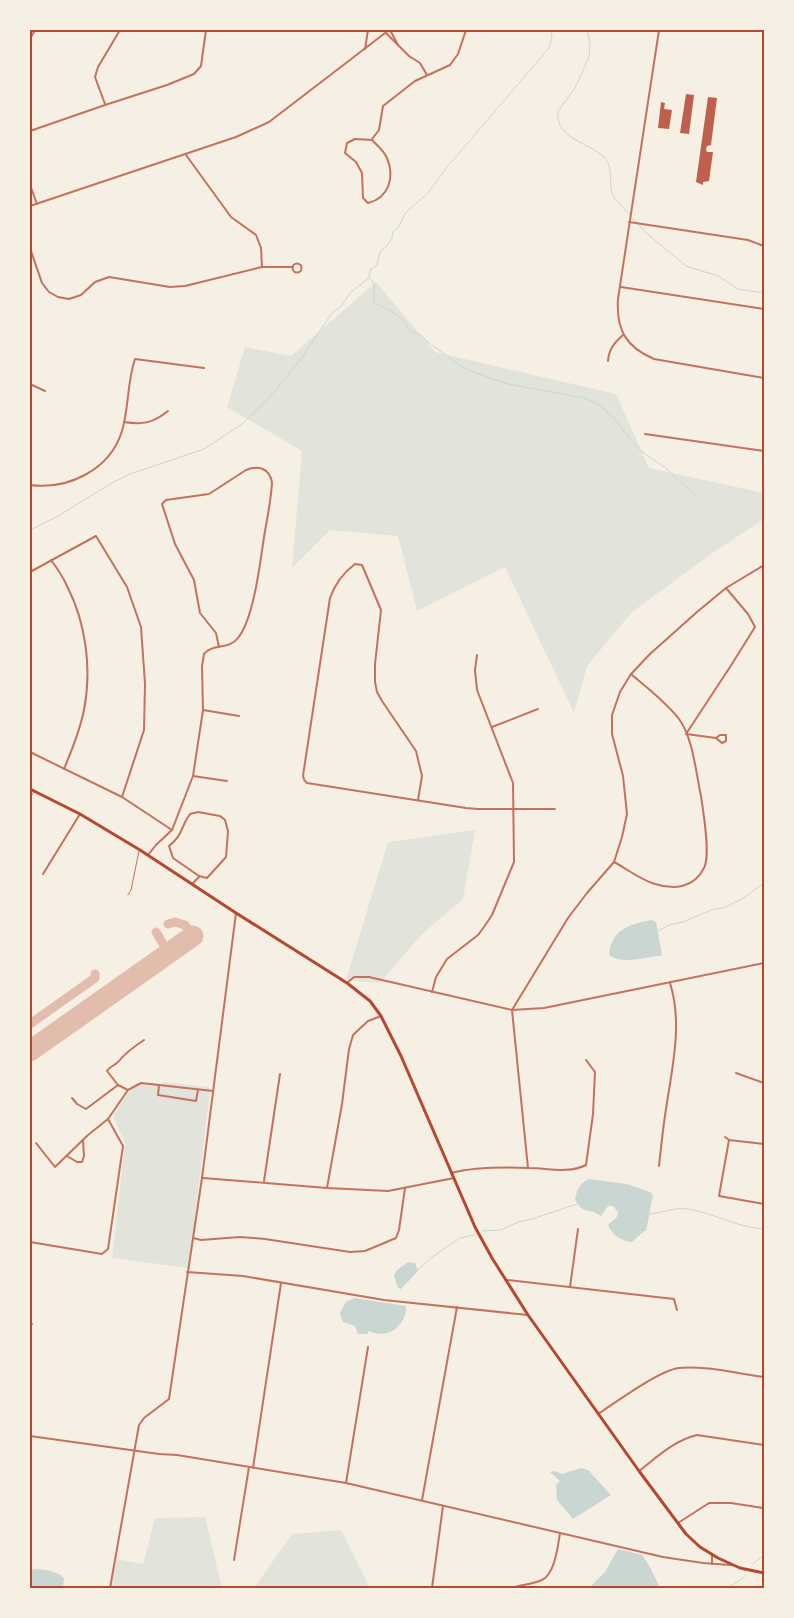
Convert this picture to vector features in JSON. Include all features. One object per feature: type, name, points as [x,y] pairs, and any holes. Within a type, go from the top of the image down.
[{"type":"main road","points":[[32,790],[80,814],[140,850],[236,914],[347,983],[370,1001],[381,1016],[401,1056],[475,1227],[528,1315],[638,1471],[695,1543],[712,1556],[734,1565],[764,1572]]},
{"type":"street","points":[[30,39],[35,30]]},
{"type":"street","points":[[105,105],[96,76],[98,67],[120,30]]},
{"type":"street","points":[[30,131],[168,85],[194,74],[200,66],[206,30]]},
{"type":"street","points":[[365,48],[368,30]]},
{"type":"street","points":[[30,206],[236,137],[269,122],[389,30],[398,45]]},
{"type":"street","points":[[372,139],[387,158],[391,182],[385,193],[368,202],[363,198],[362,173],[356,162],[345,153],[345,146],[350,140],[372,139],[379,130],[383,106],[415,80],[444,70],[455,60],[466,30]]},
{"type":"street","points":[[658,30],[617,316],[623,335],[638,351],[654,359],[764,378]]},
{"type":"street","points":[[386,32],[409,56],[420,63],[427,75]]},
{"type":"street","points":[[185,154],[230,217],[256,235],[261,248],[262,266]]},
{"type":"street","points":[[30,184],[37,204]]},
{"type":"street","points":[[629,222],[748,240],[764,246]]},
{"type":"street","points":[[30,248],[42,283],[58,297],[69,299],[81,295],[95,282],[109,277],[179,287],[262,266],[293,267]]},
{"type":"street","points":[[620,287],[764,309]]},
{"type":"street","points":[[608,361],[610,349],[623,335]]},
{"type":"street","points":[[30,485],[52,487],[62,485],[87,474],[109,455],[122,432],[135,359],[204,368]]},
{"type":"street","points":[[30,384],[45,391]]},
{"type":"street","points":[[124,422],[145,424],[159,418],[168,411]]},
{"type":"street","points":[[645,434],[764,451]]},
{"type":"street","points":[[148,855],[156,844],[172,830],[192,776],[203,710],[202,658],[207,650],[219,647],[232,643],[238,639],[247,619],[256,588],[272,480],[266,470],[259,467],[246,470],[209,494],[162,502],[171,535],[194,580],[200,613],[214,629],[219,647]]},
{"type":"street","points":[[30,572],[96,536],[127,587],[141,628],[145,684],[144,730],[122,797]]},
{"type":"street","points":[[51,560],[67,585],[78,611],[84,639],[87,669],[84,710],[64,769]]},
{"type":"street","points":[[418,800],[422,776],[416,751],[382,701],[377,692],[375,682],[375,664],[382,618],[380,604],[362,565],[355,564],[342,576],[334,587],[330,598],[303,776],[307,783],[418,800],[478,809],[554,809]]},
{"type":"street","points":[[528,1168],[512,1010],[568,918],[614,862],[627,814],[623,776],[612,734],[612,716],[620,692],[631,674],[650,654],[726,588],[764,564]]},
{"type":"street","points":[[686,734],[755,627],[748,614],[726,588]]},
{"type":"street","points":[[432,992],[436,977],[448,959],[478,935],[484,927],[499,899],[514,862],[513,783],[476,682],[477,655]]},
{"type":"street","points":[[614,862],[654,884],[679,888],[694,880],[705,867],[706,840],[702,804],[694,760],[686,734],[679,719],[662,701],[631,674]]},
{"type":"street","points":[[492,727],[538,709]]},
{"type":"street","points":[[203,710],[239,716]]},
{"type":"street","points":[[686,734],[716,738]]},
{"type":"street","points":[[30,752],[122,797],[172,830]]},
{"type":"street","points":[[192,776],[227,781]]},
{"type":"street","points":[[198,812],[220,816],[225,820],[228,831],[226,857],[206,878],[199,876],[172,858],[169,846],[181,833],[190,814],[198,812]]},
{"type":"street","points":[[42,874],[80,814]]},
{"type":"street","points":[[764,857],[764,865]]},
{"type":"street","points":[[192,884],[199,876]]},
{"type":"street","points":[[110,1588],[139,1424],[169,1399],[202,1178],[236,914]]},
{"type":"street","points":[[347,983],[354,977],[369,977],[512,1010],[544,1008],[764,964]]},
{"type":"street","points":[[659,1166],[675,1049],[676,1020],[673,994],[669,982]]},
{"type":"street","points":[[327,1188],[342,1104],[349,1049],[353,1035],[368,1021],[381,1016]]},
{"type":"street","points":[[128,1090],[118,1085],[107,1070],[144,1040]]},
{"type":"street","points":[[452,1173],[463,1170],[528,1168],[570,1170],[586,1165],[595,1072],[586,1060]]},
{"type":"street","points":[[736,1073],[764,1083]]},
{"type":"street","points":[[264,1182],[280,1074]]},
{"type":"street","points":[[36,1143],[55,1167],[83,1140],[108,1120],[128,1090],[140,1083],[213,1091]]},
{"type":"street","points":[[72,1098],[77,1104],[86,1109],[118,1085]]},
{"type":"street","points":[[159,1085],[158,1095],[196,1101],[198,1090]]},
{"type":"street","points":[[30,1242],[102,1254],[108,1248],[123,1146],[108,1120]]},
{"type":"street","points":[[725,1137],[729,1140],[764,1144]]},
{"type":"street","points":[[66,1156],[77,1162],[82,1162],[84,1156],[83,1140]]},
{"type":"street","points":[[729,1140],[719,1196],[764,1204]]},
{"type":"street","points":[[202,1178],[327,1188],[388,1190],[454,1178]]},
{"type":"street","points":[[193,1238],[201,1240],[240,1236],[350,1252],[365,1251],[396,1238],[399,1230],[405,1188]]},
{"type":"street","points":[[570,1287],[578,1229]]},
{"type":"street","points":[[188,1272],[243,1276],[384,1300],[528,1315]]},
{"type":"street","points":[[507,1280],[674,1299],[677,1310]]},
{"type":"street","points":[[253,1468],[281,1283]]},
{"type":"street","points":[[422,1500],[457,1307]]},
{"type":"street","points":[[346,1483],[368,1347]]},
{"type":"street","points":[[598,1414],[665,1372],[679,1368],[712,1369],[764,1378]]},
{"type":"street","points":[[638,1471],[664,1451],[683,1440],[697,1435],[764,1444]]},
{"type":"street","points":[[30,1436],[134,1451],[177,1455],[346,1483],[663,1557],[734,1565]]},
{"type":"street","points":[[234,1560],[249,1467]]},
{"type":"street","points":[[678,1523],[709,1503],[731,1503],[763,1508]]},
{"type":"street","points":[[432,1588],[444,1506]]},
{"type":"street","points":[[511,1588],[546,1577],[555,1560],[560,1532]]},
{"type":"street","points":[[712,1556],[712,1564]]},
{"type":"lane","points":[[30,797],[32,790]]},
{"type":"lane","points":[[128,895],[131,890],[140,850]]},
{"type":"shaded area","points":[[376,282],[435,352],[616,394],[649,468],[764,493],[764,519],[711,554],[632,612],[587,666],[574,713],[505,567],[417,611],[398,536],[330,530],[292,568],[302,451],[227,407],[245,347],[291,356]]},
{"type":"shaded area","points":[[475,830],[463,899],[421,935],[380,983],[346,980],[388,842]]},
{"type":"shaded area","points":[[651,920],[656,922],[662,955],[634,960],[621,960],[609,955],[614,939],[622,930],[628,926]]},
{"type":"shaded area","points":[[163,1082],[209,1087],[210,1091],[189,1268],[112,1258],[125,1143],[113,1116],[131,1090],[143,1084],[161,1084]]},
{"type":"shaded area","points":[[589,1179],[627,1184],[650,1192],[653,1195],[646,1231],[632,1242],[625,1241],[618,1237],[608,1225],[617,1217],[618,1212],[613,1206],[608,1206],[601,1216],[582,1208],[575,1200],[581,1185]]},
{"type":"shaded area","points":[[408,1262],[415,1263],[418,1271],[401,1289],[398,1288],[394,1275],[397,1270]]},
{"type":"shaded area","points":[[354,1298],[406,1306],[404,1318],[393,1331],[384,1334],[369,1331],[367,1334],[358,1334],[355,1326],[343,1322],[340,1313],[346,1302]]},
{"type":"shaded area","points":[[581,1468],[588,1470],[611,1495],[573,1519],[557,1500],[556,1485],[560,1481],[550,1472],[555,1471],[562,1474]]},
{"type":"shaded area","points":[[205,1517],[222,1588],[110,1588],[116,1559],[143,1564],[155,1518]]},
{"type":"shaded area","points":[[341,1530],[370,1588],[254,1588],[292,1534]]},
{"type":"shaded area","points":[[618,1549],[642,1555],[660,1588],[589,1588],[605,1572]]},
{"type":"shaded area","points":[[30,1569],[48,1570],[61,1575],[64,1578],[63,1588],[30,1588]]},
{"type":"building","points":[[686,94],[694,95],[689,134],[680,133]]},
{"type":"building","points":[[708,97],[717,98],[711,145],[707,146],[706,149],[707,152],[713,152],[709,181],[703,182],[703,185],[696,182]]},
{"type":"building","points":[[661,102],[665,103],[664,109],[672,110],[669,129],[658,128]]},
{"type":"waterway","points":[[30,530],[58,516],[112,483],[130,474],[204,449],[242,424],[268,399],[301,359],[332,313],[341,306],[351,292],[369,278],[370,270],[377,265],[380,252],[387,246],[405,213],[427,194],[448,166],[549,48],[552,37],[551,30]]},
{"type":"waterway","points":[[587,30],[590,43],[589,57],[575,88],[558,111],[562,128],[575,139],[605,158],[608,162],[613,196],[645,232],[686,266],[718,276],[738,289],[764,293]]},
{"type":"waterway","points":[[370,278],[374,284],[374,303],[393,312],[414,333],[421,335],[461,366],[508,384],[584,398],[598,404],[616,420],[641,451],[667,469],[695,495]]},
{"type":"waterway","points":[[658,931],[669,925],[683,922],[714,909],[724,908],[745,897],[764,883]]},
{"type":"waterway","points":[[482,1231],[501,1230],[518,1222],[577,1204]]},
{"type":"waterway","points":[[649,1214],[688,1209],[745,1226],[764,1229]]},
{"type":"waterway","points":[[418,1270],[432,1257],[460,1238],[474,1235]]},
{"type":"waterway","points":[[753,1564],[764,1555]]},
{"type":"waterway","points":[[723,1588],[733,1585],[745,1576]]},
{"type":"taxiway","points":[[168,924],[175,922],[185,925],[193,936]]},
{"type":"taxiway","points":[[156,932],[169,954]]},
{"type":"taxiway","points":[[30,1024],[95,978],[95,974]]},
{"type":"runway","points":[[30,1051],[193,936]]}]
